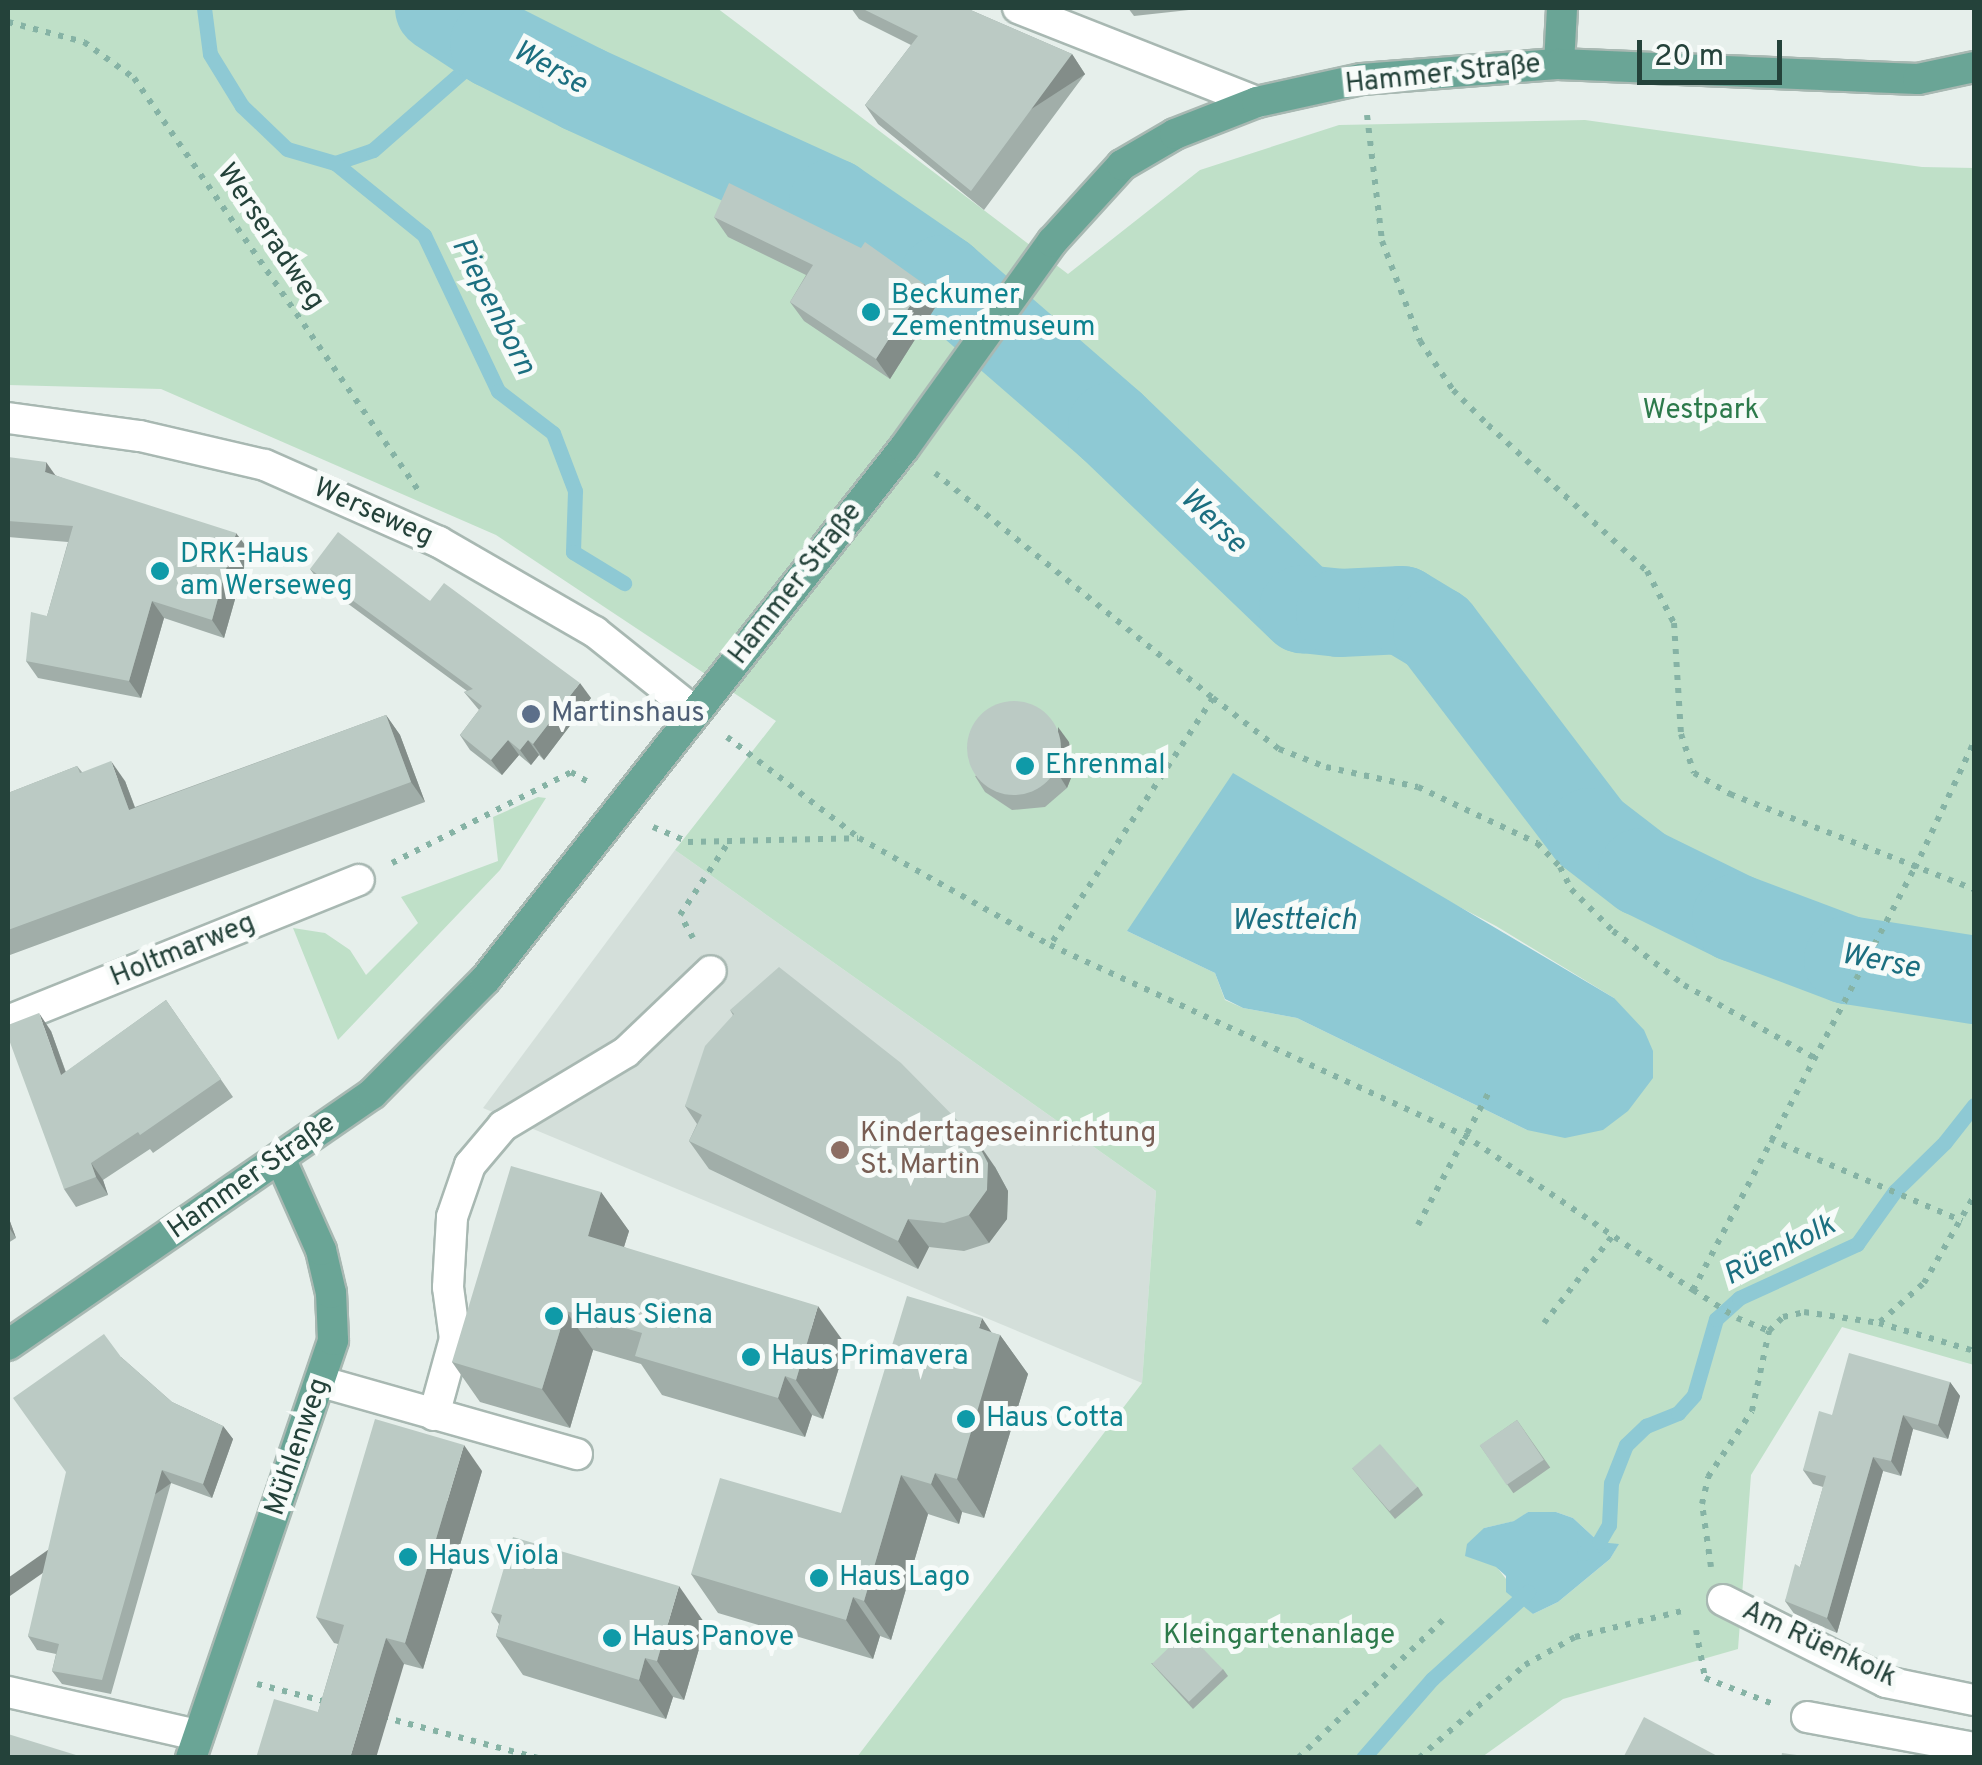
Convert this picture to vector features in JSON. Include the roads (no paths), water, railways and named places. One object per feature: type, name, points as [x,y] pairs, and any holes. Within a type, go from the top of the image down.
[{"type":"main road","points":[[1559,64],[1562,8]]},
{"type":"main road","name":"Hammer Straße","points":[[8,1345],[372,1094],[485,980],[904,448],[1026,278],[1084,204],[1122,165],[1175,134],[1257,102],[1362,79],[1559,64],[1918,79],[1974,67]]},
{"type":"main road","name":"Mühlenweg","points":[[195,1746],[322,1382],[333,1340],[331,1293],[321,1250],[280,1158]]},
{"type":"street","points":[[1018,8],[1257,102]]},
{"type":"street","name":"Werseweg","points":[[8,418],[140,436],[265,465],[439,542],[595,632],[694,712]]},
{"type":"street","name":"Holtmarweg","points":[[8,1021],[359,880]]},
{"type":"street","points":[[434,1414],[454,1340],[448,1287],[452,1217],[470,1165],[503,1126],[626,1052],[711,970]]},
{"type":"street","points":[[322,1382],[577,1454]]},
{"type":"street","name":"Am Rüenkolk","points":[[1724,1600],[1886,1682],[1974,1700]]},
{"type":"street","name":"Mühlenweg","points":[[8,1692],[195,1746]]},
{"type":"street","name":"Am Rüenkolk","points":[[1807,1717],[1974,1748]]},
{"type":"water","name":"Westteich","points":[[1233,773],[1614,998],[1644,1030],[1653,1051],[1653,1078],[1628,1111],[1603,1130],[1565,1138],[1527,1130],[1297,1018],[1243,1008],[1225,999],[1215,973],[1127,931]]},
{"type":"water","points":[[1528,1512],[1556,1512],[1573,1518],[1599,1542],[1619,1544],[1610,1559],[1558,1602],[1533,1614],[1506,1592],[1506,1576],[1496,1567],[1465,1556],[1467,1544],[1484,1528],[1514,1521]]},
{"type":"waterway","points":[[204,8],[210,54],[242,106],[287,149],[335,163],[373,150],[494,44]]},
{"type":"waterway","name":"Werse","points":[[439,8],[494,44],[583,89],[833,203],[943,279],[1112,426],[1303,609],[1340,613],[1402,610],[1437,631],[1590,832],[1642,872],[1736,918],[1848,960],[1974,980]]},
{"type":"waterway","name":"Piepenborn","points":[[335,163],[424,235],[498,391],[553,433],[575,491],[573,552],[624,583]]},
{"type":"waterway","name":"Rüenkolk","points":[[1584,1553],[1599,1542],[1609,1525],[1611,1483],[1626,1445],[1646,1426],[1678,1413],[1694,1395],[1716,1319],[1739,1298],[1857,1244],[1895,1191],[1945,1142],[1974,1105]]},
{"type":"waterway","name":"Rüenkolk","points":[[1363,1758],[1432,1679],[1528,1592]]},
{"type":"place","name":"Beckumer Zementmuseum","points":[[871,312]]},
{"type":"place","name":"DRK-Haus am Werseweg","points":[[160,571]]},
{"type":"place","name":"Martinshaus","points":[[531,714]]},
{"type":"place","name":"Ehrenmal","points":[[1025,766]]},
{"type":"place","name":"Kindertageseinrichtung St. Martin","points":[[840,1150]]},
{"type":"place","name":"Haus Siena","points":[[554,1316]]},
{"type":"place","name":"Haus Primavera","points":[[751,1357]]},
{"type":"place","name":"Haus Cotta","points":[[966,1419]]},
{"type":"place","name":"Haus Viola","points":[[408,1557]]},
{"type":"place","name":"Haus Lago","points":[[819,1578]]},
{"type":"place","name":"Haus Panove","points":[[612,1638]]},
{"type":"park label","name":"Westpark","points":[[1701,411]]},
{"type":"park label","name":"Kleingartenanlage","points":[[1279,1636]]}]
